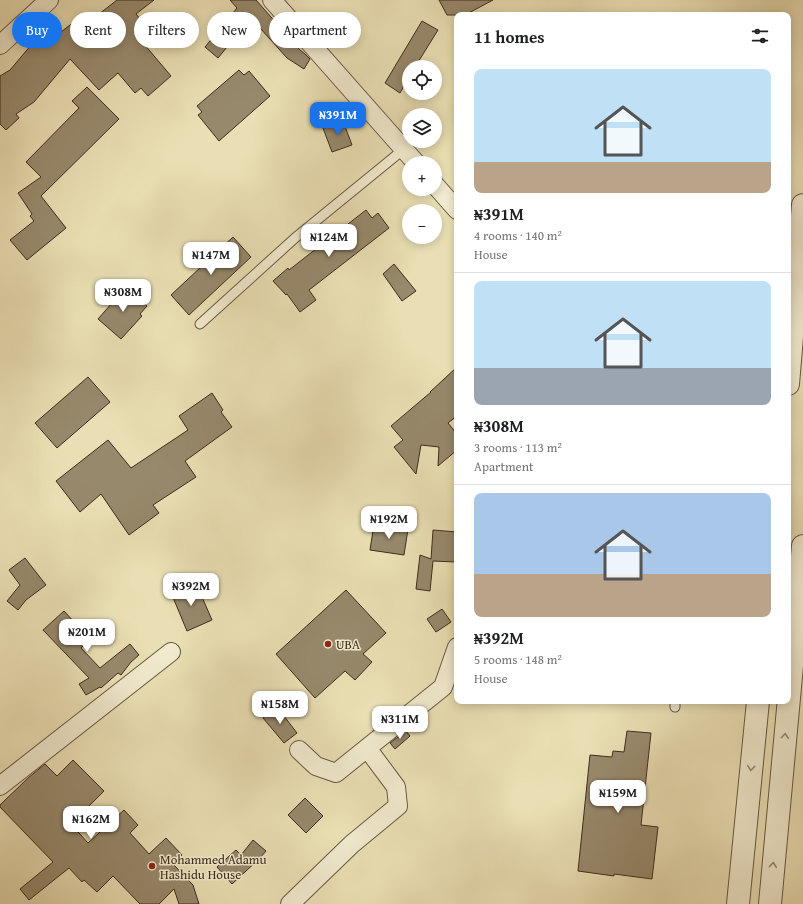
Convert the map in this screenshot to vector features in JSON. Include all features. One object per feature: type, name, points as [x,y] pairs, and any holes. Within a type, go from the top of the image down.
[{"type":"street","points":[[0,45],[49,0]]},
{"type":"street","points":[[272,0],[410,156]]},
{"type":"street","points":[[442,193],[454,207]]},
{"type":"street","points":[[791,348],[803,205]]},
{"type":"street","points":[[791,676],[803,546]]},
{"type":"street","points":[[0,786],[171,652]]},
{"type":"street","points":[[298,750],[316,766],[336,772],[444,687],[454,656]]},
{"type":"street","points":[[738,904],[758,704]]},
{"type":"street","points":[[770,904],[788,704]]},
{"type":"street","points":[[290,904],[352,844],[398,806],[396,787],[367,748]]},
{"type":"lane","points":[[200,324],[295,238],[404,149]]},
{"type":"building","points":[[117,0],[154,0],[139,12],[134,12],[134,48],[147,48],[171,76],[148,96],[141,88],[135,93],[118,73],[99,90],[70,59],[34,102],[16,114],[19,118],[6,130],[0,124],[0,76],[10,70],[29,48],[62,48],[62,31],[70,25],[70,48],[126,48],[126,12],[102,12]]},
{"type":"building","points":[[230,0],[256,0],[269,15],[269,38],[261,29],[261,12],[234,12],[237,8]]},
{"type":"building","points":[[439,0],[493,0],[471,12],[454,12],[454,15],[447,15]]},
{"type":"building","points":[[422,21],[438,30],[419,60],[402,60],[402,89],[400,93],[385,83]]},
{"type":"building","points":[[207,45],[207,48],[226,48],[218,58],[205,47]]},
{"type":"building","points":[[278,48],[298,48],[310,59],[304,69],[287,58]]},
{"type":"building","points":[[239,70],[244,75],[249,71],[270,96],[219,141],[198,115],[202,112],[197,106]]},
{"type":"building","points":[[87,87],[119,119],[41,196],[66,228],[27,260],[10,240],[34,221],[30,216],[32,214],[18,193],[41,177],[26,162],[79,108],[72,101]]},
{"type":"building","points":[[343,121],[352,145],[332,152],[323,128]]},
{"type":"building","points":[[366,210],[372,218],[378,213],[389,228],[309,290],[316,300],[300,312],[287,294],[286,295],[273,281],[288,268],[289,270]]},
{"type":"building","points":[[233,237],[251,257],[189,315],[171,295]]},
{"type":"building","points":[[394,264],[416,291],[402,301],[383,274]]},
{"type":"building","points":[[126,287],[147,306],[140,314],[142,316],[121,339],[98,319]]},
{"type":"building","points":[[454,370],[454,418],[448,423],[454,430],[454,453],[438,466],[439,447],[421,445],[416,474],[394,447],[403,440],[391,426]]},
{"type":"building","points":[[88,377],[110,402],[57,448],[35,423]]},
{"type":"building","points":[[212,393],[223,410],[221,412],[232,427],[185,461],[196,477],[153,505],[159,513],[129,535],[101,494],[80,512],[56,481],[108,440],[131,468],[188,430],[179,416]]},
{"type":"building","points":[[374,524],[408,529],[404,555],[370,550]]},
{"type":"building","points":[[433,530],[454,532],[454,562],[433,561],[430,591],[416,589],[420,555],[431,559]]},
{"type":"building","points":[[25,558],[46,585],[26,600],[18,610],[7,601],[20,585],[9,570]]},
{"type":"building","points":[[185,582],[200,598],[202,597],[212,620],[187,631],[172,595]]},
{"type":"building","points":[[346,590],[386,633],[363,654],[372,662],[355,680],[345,671],[315,698],[276,654]]},
{"type":"building","points":[[442,609],[451,622],[436,632],[427,619]]},
{"type":"building","points":[[64,611],[90,639],[81,648],[100,668],[130,644],[139,655],[131,662],[121,675],[118,673],[101,688],[100,687],[86,695],[79,684],[89,678],[43,630]]},
{"type":"building","points":[[277,707],[297,733],[284,743],[263,718]]},
{"type":"building","points":[[406,731],[410,736],[395,749],[390,743]]},
{"type":"building","points":[[627,731],[651,733],[641,825],[658,827],[652,879],[578,871],[590,755],[612,757],[613,751],[624,752]]},
{"type":"building","points":[[73,760],[104,791],[71,824],[88,843],[124,810],[138,825],[130,833],[149,854],[166,838],[182,855],[173,864],[193,885],[199,904],[179,904],[174,889],[159,904],[140,904],[113,876],[97,892],[84,880],[82,882],[69,868],[29,900],[20,889],[53,862],[0,807],[0,805],[45,764],[57,776]]},
{"type":"building","points":[[305,798],[323,816],[306,833],[288,815]]},
{"type":"building","points":[[253,840],[266,851],[232,884],[217,867],[236,850],[241,855]]},
{"type":"place","name":"UBA","points":[[328,644]]},
{"type":"place","name":"Mohammed Adamu Hashidu House","points":[[152,866]]}]
